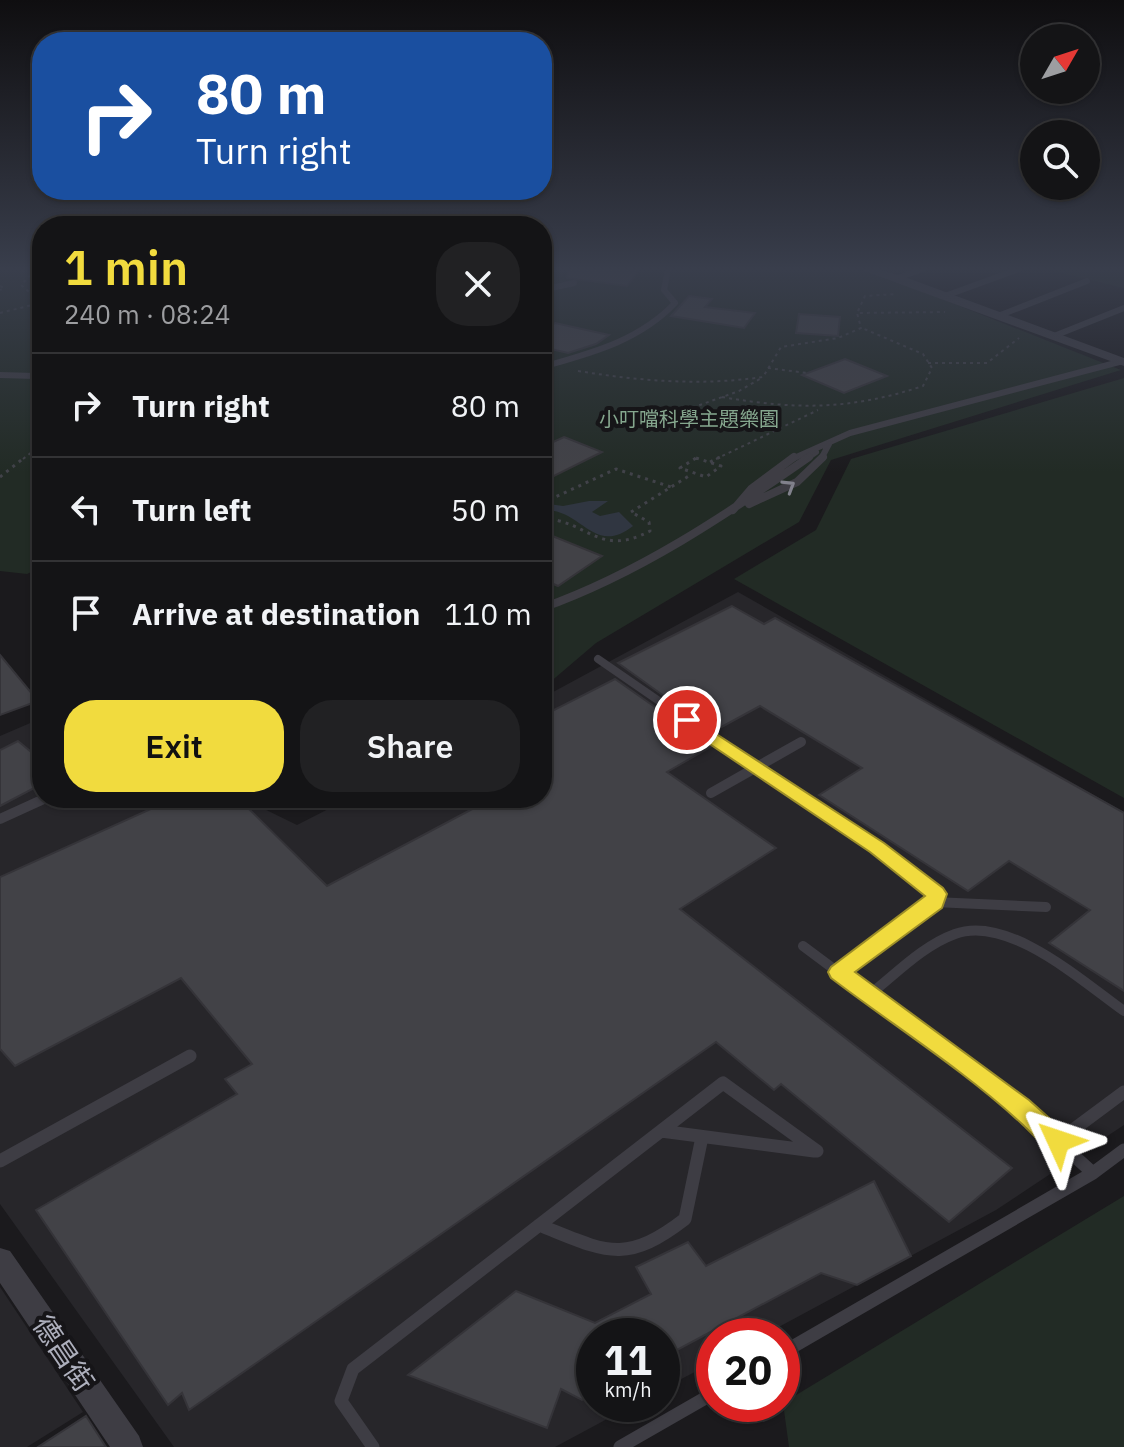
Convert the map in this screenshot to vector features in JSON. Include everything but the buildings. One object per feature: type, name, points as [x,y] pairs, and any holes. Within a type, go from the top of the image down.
[{"type":"street","points":[[1056,337],[1121,359]]},
{"type":"street","name":"德昌街","points":[[0,1260],[128,1447]]},
{"type":"lane","points":[[552,364],[600,350],[631,337]]},
{"type":"lane","points":[[552,604],[590,591],[733,510],[850,433],[1121,359]]},
{"type":"lane","points":[[0,375],[32,376]]},
{"type":"lane","points":[[733,510],[787,489],[824,459],[829,444]]},
{"type":"lane","points":[[598,659],[659,701]]},
{"type":"lane","points":[[687,720],[877,848],[936,894],[934,902],[839,972]]},
{"type":"lane","points":[[711,793],[801,742]]},
{"type":"lane","points":[[0,819],[32,804]]},
{"type":"lane","points":[[934,902],[984,905],[1009,900],[1046,907]]},
{"type":"lane","points":[[869,995],[941,941],[958,932],[989,928],[1023,942],[1124,1011]]},
{"type":"lane","points":[[803,946],[1020,1107],[1093,1173]]},
{"type":"lane","points":[[0,1161],[190,1056]]},
{"type":"lane","points":[[373,1447],[341,1401],[353,1369],[723,1083],[817,1151],[661,1131]]},
{"type":"lane","points":[[1058,1141],[1124,1092]]},
{"type":"lane","points":[[539,1225],[599,1246],[629,1251],[658,1239],[685,1219],[702,1137]]},
{"type":"lane","points":[[800,1343],[1093,1173],[1124,1150]]},
{"type":"lane","points":[[620,1447],[696,1403]]},
{"type":"path","points":[[686,410],[763,377],[781,347],[841,337]]},
{"type":"path","points":[[722,397],[786,409],[843,407],[889,398],[923,386],[932,368],[923,354],[881,337]]},
{"type":"path","points":[[928,363],[987,363],[1021,337]]},
{"type":"path","points":[[552,367],[646,382],[719,385],[763,377]]},
{"type":"path","points":[[768,368],[807,373]]},
{"type":"path","points":[[710,462],[822,408]]},
{"type":"path","points":[[0,477],[32,452]]},
{"type":"path","points":[[696,458],[721,466],[706,477],[694,472],[680,468],[696,458]]},
{"type":"path","points":[[552,498],[616,469],[671,487]]},
{"type":"path","points":[[552,519],[568,520],[595,539],[637,540],[650,531],[649,522],[631,512],[694,472]]},
{"type":"shaded area","points":[[608,501],[592,512],[600,516],[619,512],[633,526],[619,534],[597,534],[567,515],[552,511],[552,504]]},
{"type":"shaded area","points":[[738,592],[1124,812],[1124,1125],[996,1210],[795,1318],[696,1318],[696,1371],[680,1380],[680,1318],[576,1318],[576,1422],[602,1422],[555,1447],[174,1447],[0,1204],[0,736],[32,722],[32,808],[262,808],[297,825],[330,808],[552,808],[552,693]]},
{"type":"shaded area","points":[[0,1287],[83,1412],[27,1447],[0,1447]]},
{"type":"green space","points":[[0,337],[32,337],[32,572],[27,574],[0,571]]},
{"type":"green space","name":"小叮噹科學主題樂園","points":[[552,337],[1037,337],[1121,370],[831,460],[799,522],[596,643],[552,680]]},
{"type":"green space","points":[[1124,378],[1124,798],[734,579],[816,530],[851,459]]},
{"type":"green space","points":[[1124,1196],[1124,1447],[789,1447],[786,1422],[800,1422],[800,1393]]},
{"type":"route","points":[[687,720],[725,749],[877,848],[936,894],[934,902],[839,972],[1020,1107],[1058,1141]]}]
